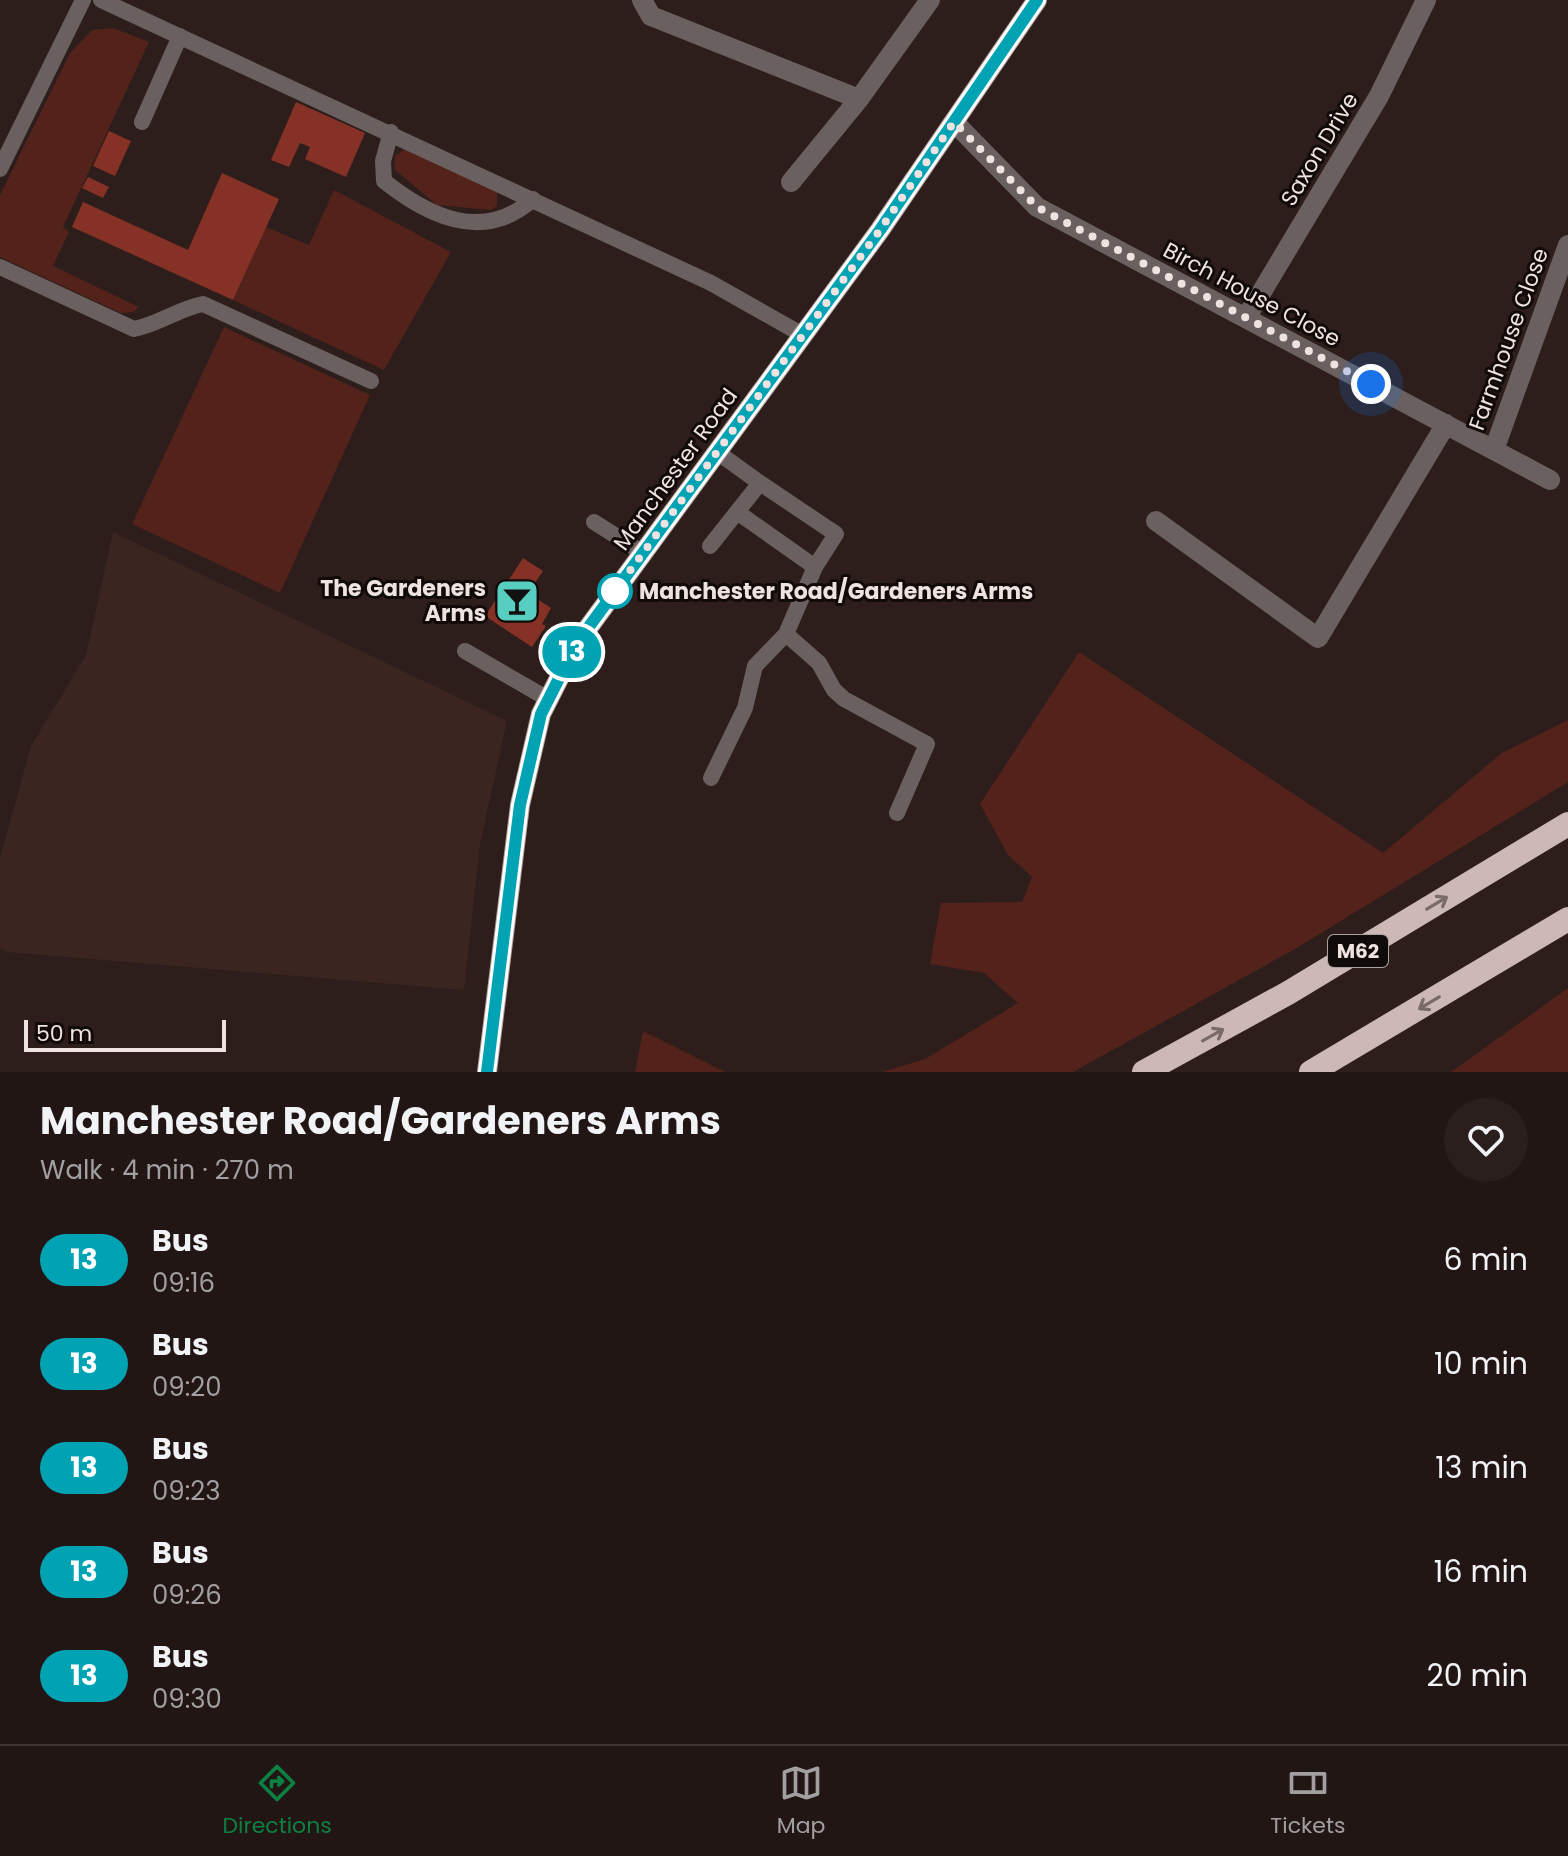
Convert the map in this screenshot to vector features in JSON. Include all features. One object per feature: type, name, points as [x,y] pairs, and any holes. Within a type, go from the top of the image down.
[{"type":"highway","name":"M62","points":[[1144,1072],[1288,993],[1568,824]]},
{"type":"highway","points":[[1311,1072],[1568,919]]},
{"type":"main road","name":"Manchester Road","points":[[487,1072],[520,805],[541,714],[548,699],[577,643],[803,335],[1037,0]]},
{"type":"street","points":[[642,0],[651,16],[859,99]]},
{"type":"street","points":[[791,182],[859,99],[930,0]]},
{"type":"street","name":"Saxon Drive","points":[[1246,318],[1379,96],[1426,0]]},
{"type":"street","name":"Birch House Close","points":[[954,122],[1037,207],[1550,480]]},
{"type":"street","name":"Farmhouse Close","points":[[1494,450],[1568,245]]},
{"type":"street","points":[[1156,521],[1318,638],[1446,424]]},
{"type":"lane","points":[[0,169],[83,0]]},
{"type":"lane","points":[[101,0],[711,283],[803,335]]},
{"type":"lane","points":[[142,122],[180,36]]},
{"type":"lane","points":[[391,132],[383,161],[384,181],[431,214],[462,222],[493,219],[516,214],[533,199]]},
{"type":"lane","points":[[0,267],[134,329],[152,326],[183,308],[203,304],[371,381]]},
{"type":"lane","points":[[711,778],[737,730],[755,666],[786,634],[815,567],[836,534],[717,452]]},
{"type":"lane","points":[[710,546],[760,483]]},
{"type":"lane","points":[[737,512],[815,567]]},
{"type":"lane","points":[[594,522],[643,553]]},
{"type":"lane","points":[[786,634],[819,663],[834,690],[844,699],[927,744],[897,813]]},
{"type":"lane","points":[[465,651],[548,699]]},
{"type":"shaded area","points":[[113,28],[149,42],[63,227],[69,232],[53,266],[139,307],[133,312],[121,313],[0,257],[0,195],[70,53],[92,30]]},
{"type":"shaded area","points":[[405,149],[497,192],[497,206],[491,210],[437,205],[394,169],[395,156]]},
{"type":"shaded area","points":[[334,190],[451,252],[384,370],[233,300],[266,227],[309,245]]},
{"type":"shaded area","points":[[224,327],[370,395],[280,593],[132,524]]},
{"type":"shaded area","points":[[113,532],[507,721],[480,844],[464,990],[7,952],[0,948],[0,858],[31,746],[86,655]]},
{"type":"shaded area","points":[[1079,652],[1383,853],[1502,753],[1568,720],[1568,782],[1295,949],[1073,1072],[882,1072],[925,1059],[1018,1003],[984,973],[930,964],[941,903],[1022,902],[1032,877],[1008,855],[980,804]]},
{"type":"shaded area","points":[[1568,988],[1568,1072],[1451,1072]]},
{"type":"shaded area","points":[[643,1031],[725,1072],[635,1072]]},
{"type":"building","points":[[296,102],[365,133],[346,177],[305,159],[310,147],[300,143],[289,167],[271,160]]},
{"type":"building","points":[[109,131],[131,141],[115,176],[93,166]]},
{"type":"building","points":[[222,173],[279,199],[233,300],[72,227],[83,202],[188,250]]},
{"type":"building","points":[[88,177],[109,187],[103,198],[82,188]]},
{"type":"building","name":"The Gardeners Arms","points":[[523,558],[543,571],[528,593],[551,608],[542,624],[546,626],[532,647],[485,616]]},
{"type":"bus line","name":"13","points":[[487,1072],[520,805],[541,714],[577,643],[880,230],[1037,0]]},
{"type":"place","name":"Manchester Road/Gardeners Arms","points":[[615,591]]},
{"type":"place","name":"The Gardeners Arms","points":[[517,601]]},
{"type":"route","points":[[615,591],[610,598],[880,230],[954,122],[1037,207],[1371,384]]}]
